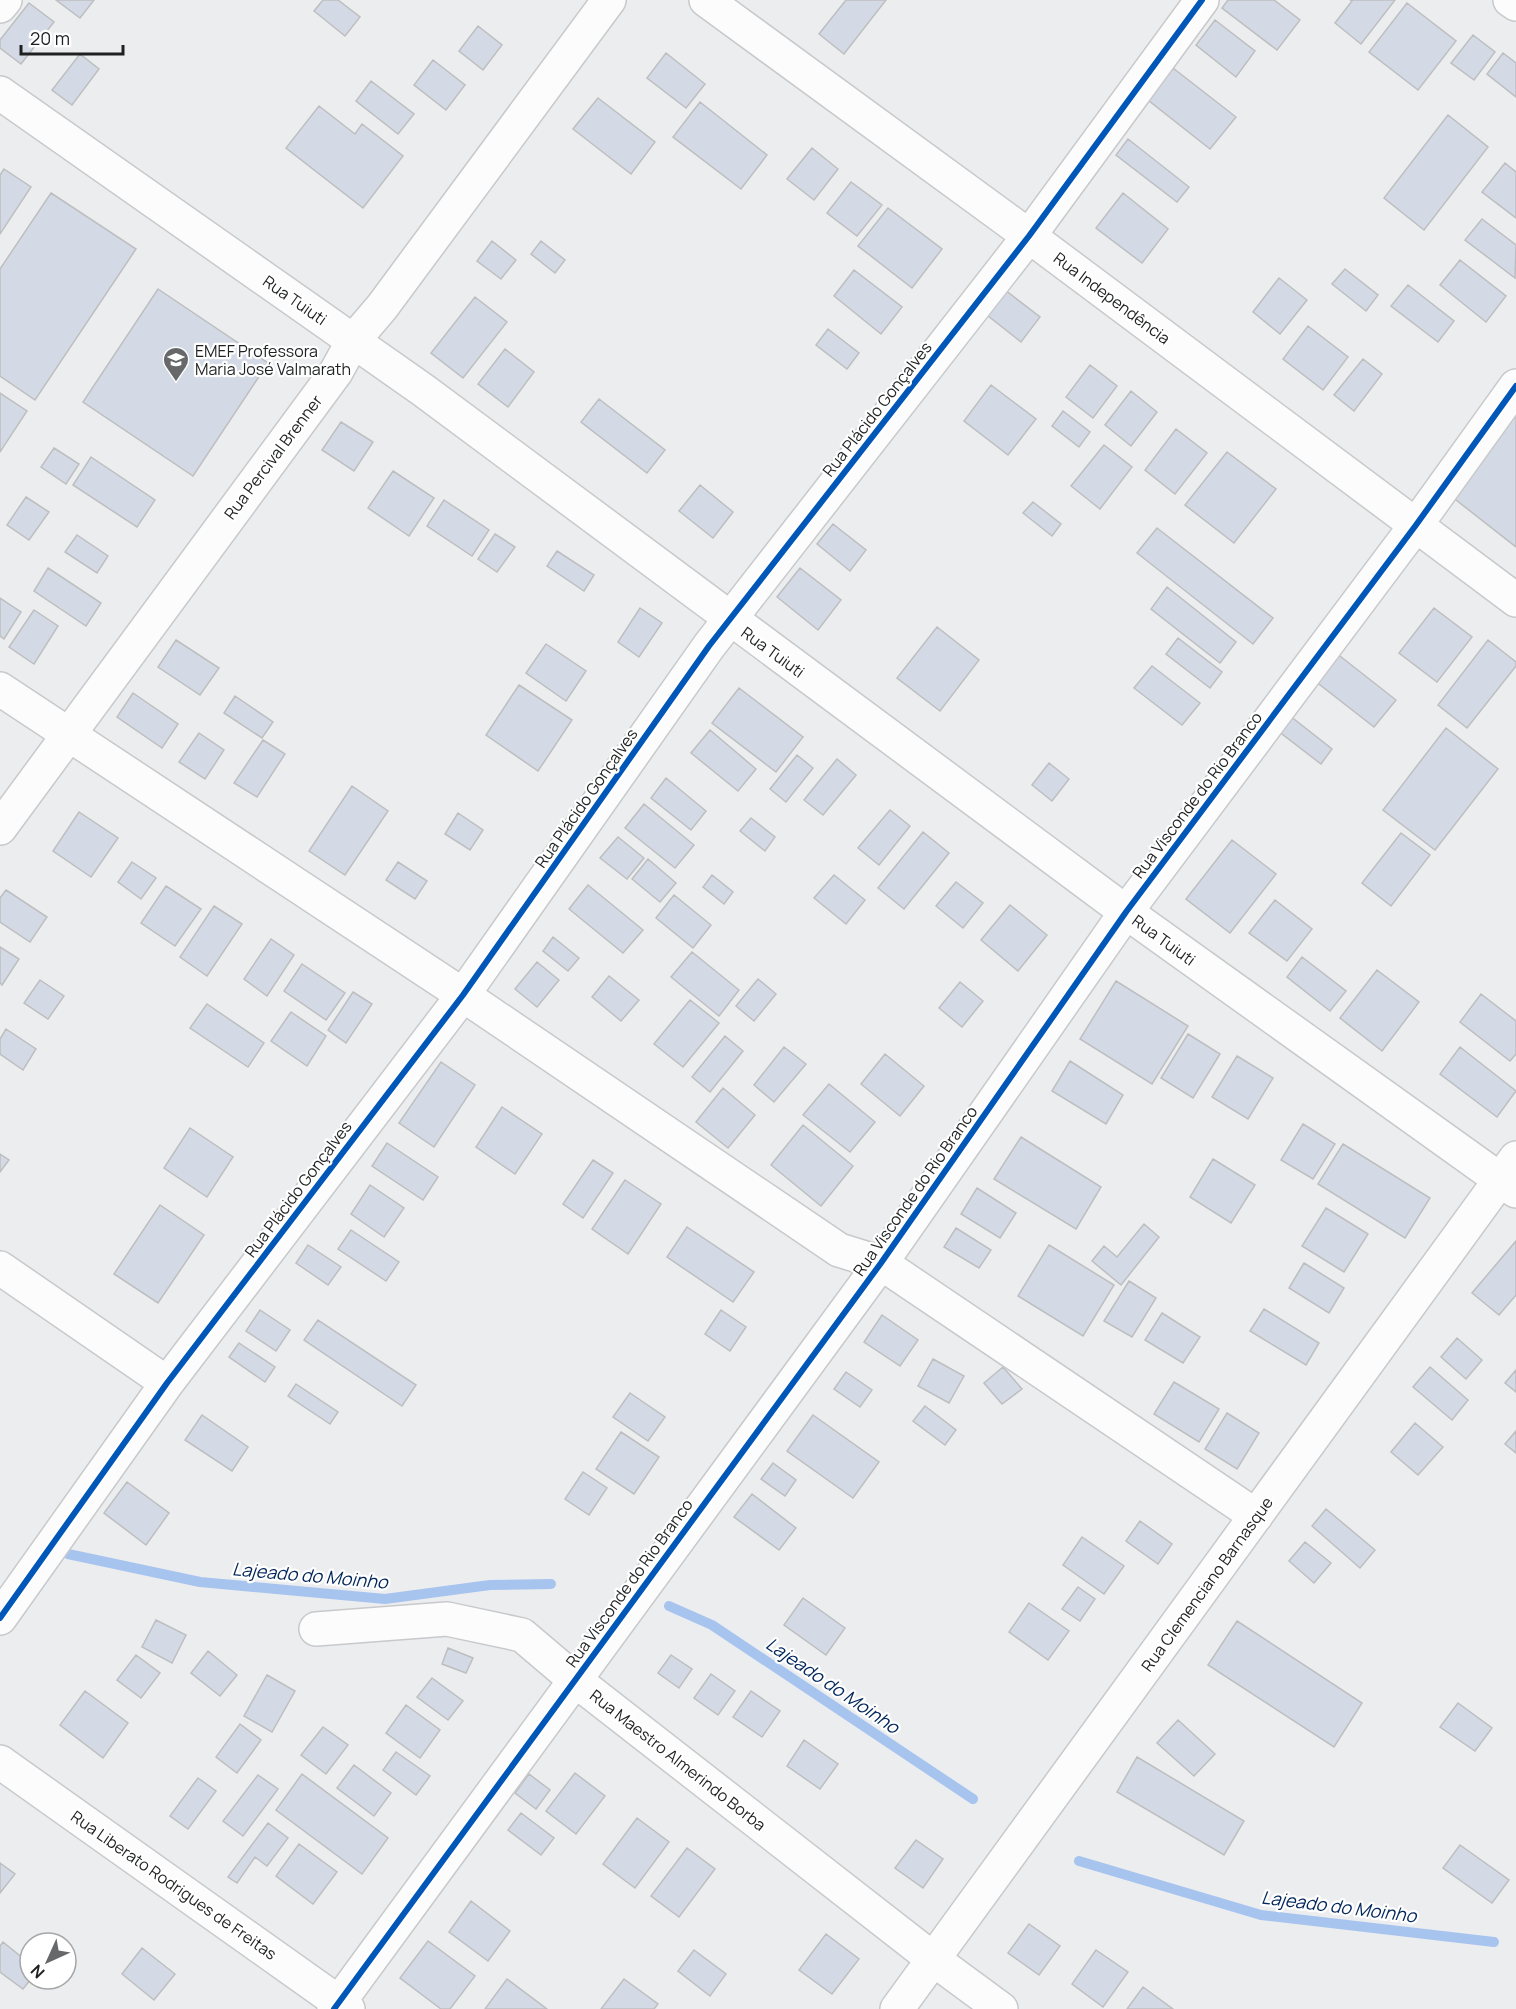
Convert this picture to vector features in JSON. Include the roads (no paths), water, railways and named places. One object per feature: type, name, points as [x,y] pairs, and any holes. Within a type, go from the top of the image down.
[{"type":"street","points":[[0,6],[4,0]]},
{"type":"street","name":"Rua Percival Brenner","points":[[0,828],[67,734],[336,372],[353,341],[382,307],[609,0]]},
{"type":"street","name":"Rua Independência","points":[[706,0],[1029,236],[1516,600]]},
{"type":"street","name":"Rua Plácido Gonçalves","points":[[0,1618],[167,1383],[463,995],[709,646],[1029,236],[1202,0]]},
{"type":"street","points":[[1510,0],[1516,4]]},
{"type":"street","name":"Rua Tuiuti","points":[[0,93],[423,390],[1126,912],[1511,1177]]},
{"type":"street","name":"Rua Visconde do Rio Branco","points":[[340,2007],[575,1680],[881,1263],[1126,912],[1416,525],[1516,386]]},
{"type":"street","points":[[0,689],[463,995],[839,1250],[881,1263],[1256,1516]]},
{"type":"street","name":"Rua Clemenciano Barnasque","points":[[897,2009],[1256,1516],[1511,1177]]},
{"type":"street","points":[[0,1268],[167,1383]]},
{"type":"street","name":"Rua Maestro Almerindo Borba","points":[[316,1629],[447,1619],[522,1635],[575,1680],[933,1959],[1001,2009]]},
{"type":"street","name":"Rua Liberato Rodrigues de Freitas","points":[[0,1762],[340,2007]]},
{"type":"waterway","name":"Lajeado do Moinho","points":[[68,1554],[200,1582],[385,1599],[490,1585],[551,1584]]},
{"type":"waterway","name":"Lajeado do Moinho","points":[[669,1606],[712,1625],[973,1799]]},
{"type":"waterway","name":"Lajeado do Moinho","points":[[1079,1861],[1261,1915],[1494,1942]]},
{"type":"place","name":"EMEF Professora Maria José Valmarath","points":[[176,383]]}]
